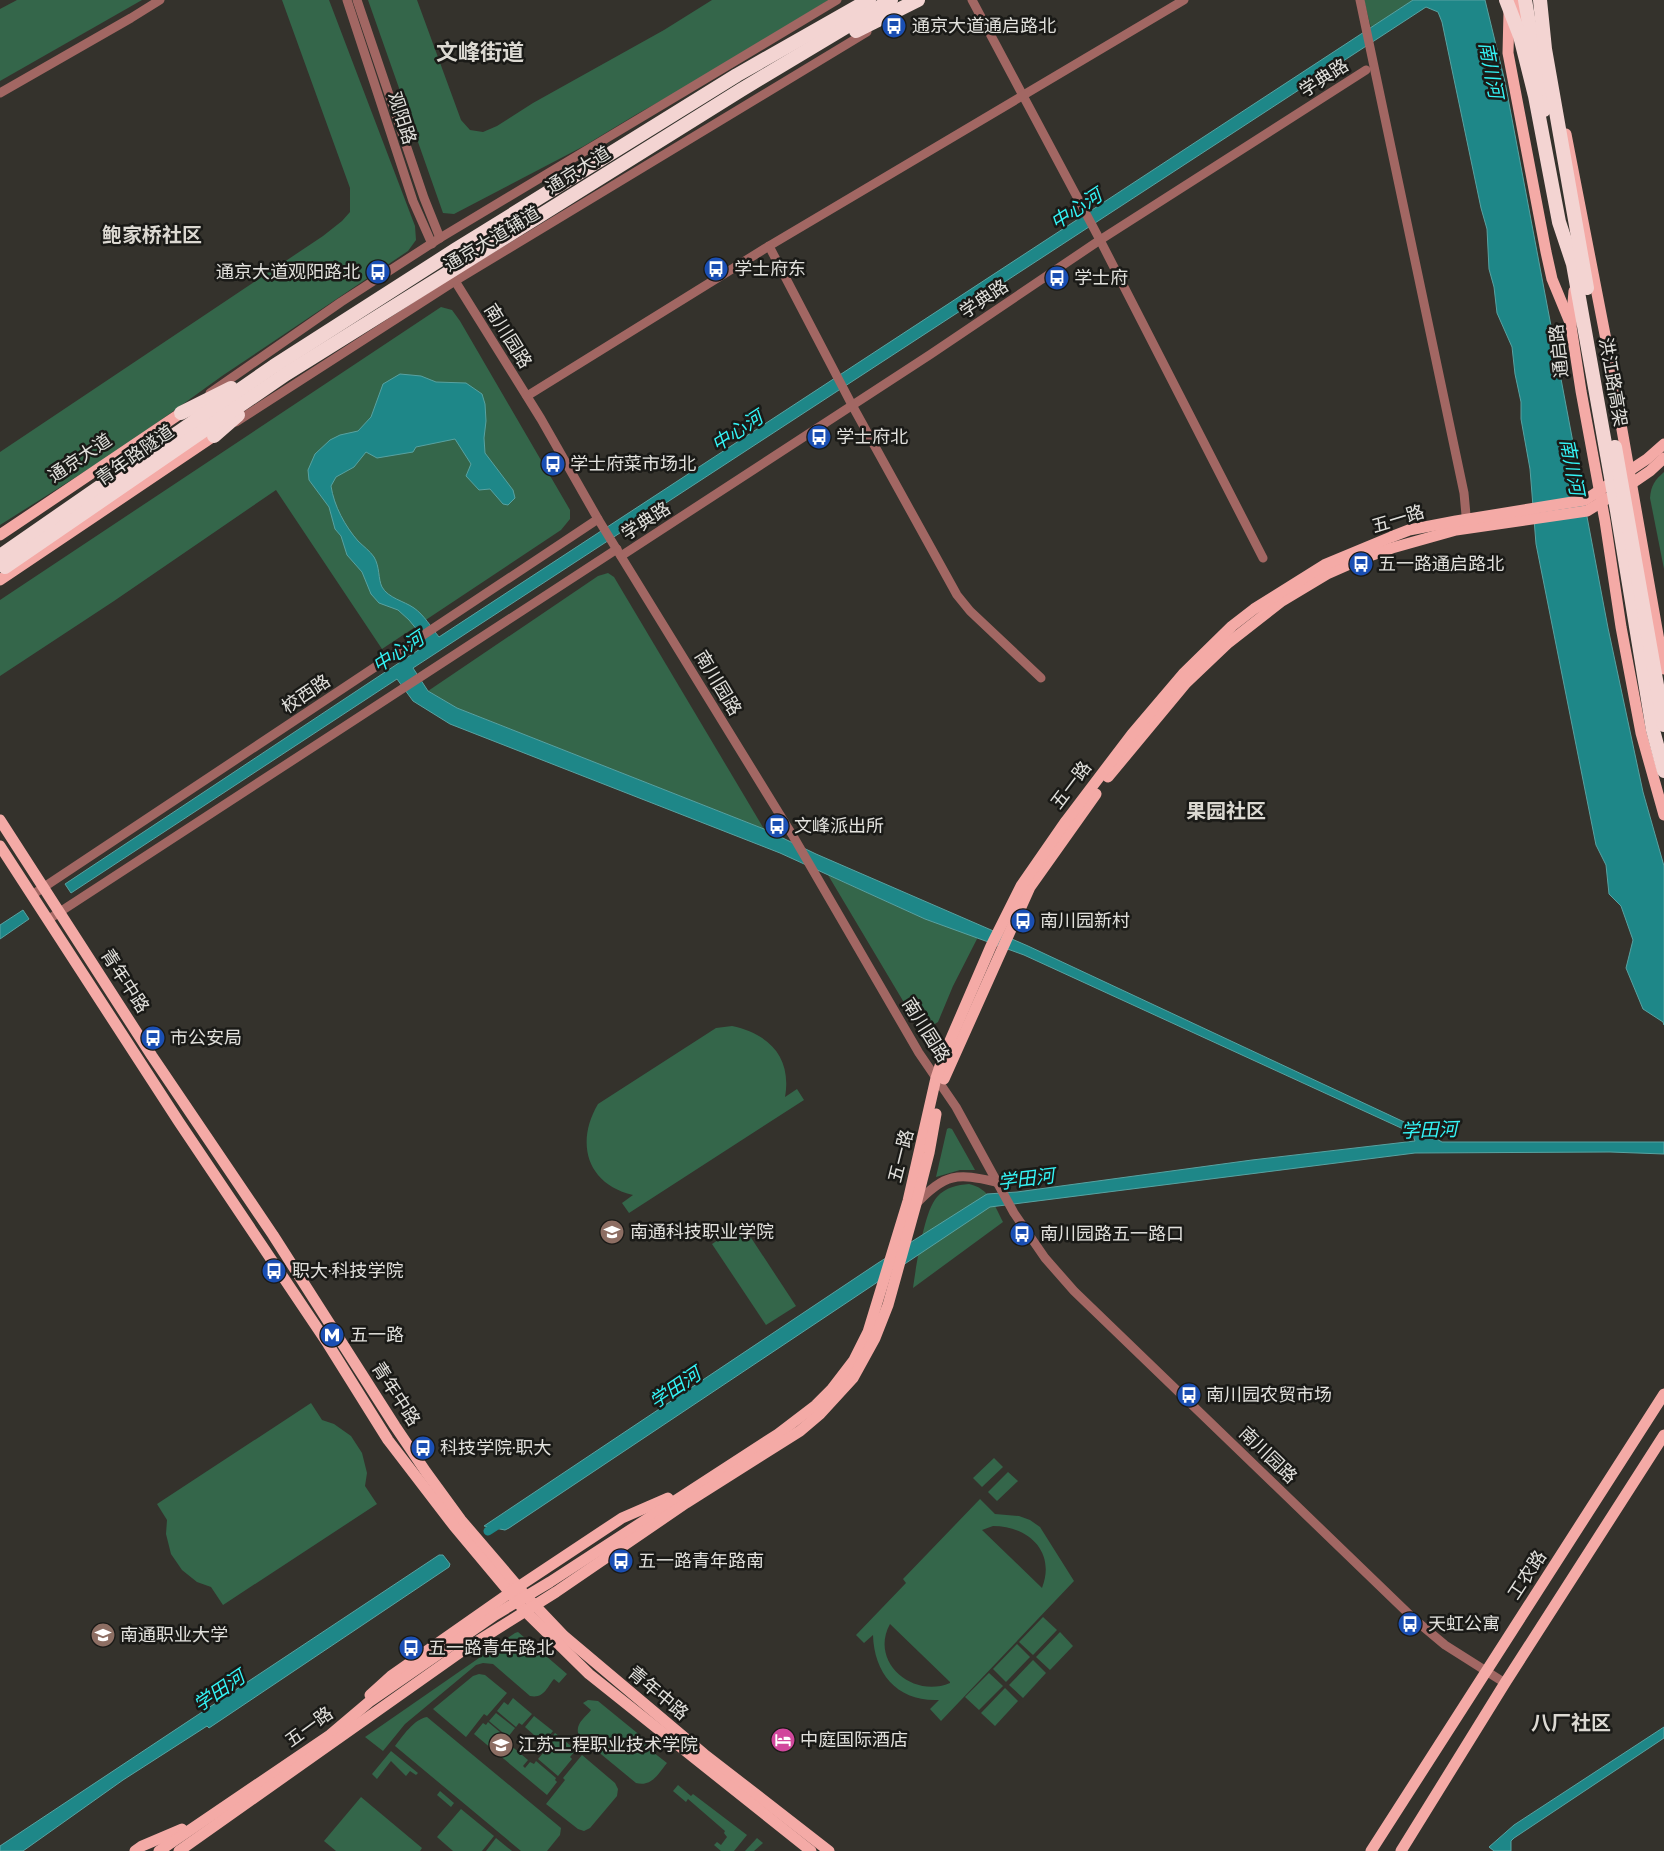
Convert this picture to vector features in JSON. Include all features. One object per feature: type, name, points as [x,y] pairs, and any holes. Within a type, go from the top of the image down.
[{"type":"highway","points":[[737,74],[849,0]]},
{"type":"highway","name":"通京大道","points":[[280,370],[455,250],[737,74],[869,0]]},
{"type":"highway","name":"通京大道","points":[[280,370],[891,0]]},
{"type":"highway","points":[[742,90],[919,0]]},
{"type":"highway","points":[[1508,0],[1520,36],[1535,96],[1559,222],[1573,264]]},
{"type":"highway","name":"洪江路高架","points":[[1524,0],[1617,511],[1653,730],[1664,772]]},
{"type":"highway","name":"洪江路高架","points":[[1538,0],[1664,725]]},
{"type":"highway","points":[[181,412],[280,370]]},
{"type":"highway","points":[[214,436],[280,370]]},
{"type":"highway","name":"青年路隧道","points":[[2,567],[280,370]]},
{"type":"main road","points":[[1508,0],[1508,53],[1552,279],[1571,326]]},
{"type":"main road","name":"通启路","points":[[1514,0],[1546,134],[1575,292],[1571,326],[1601,497],[1621,628],[1641,733],[1664,815]]},
{"type":"main road","points":[[1538,0],[1574,167],[1664,669]]},
{"type":"main road","name":"通京大道","points":[[0,535],[181,412]]},
{"type":"main road","points":[[2,567],[214,436]]},
{"type":"main road","name":"五一路","points":[[1601,497],[1629,471],[1664,444]]},
{"type":"main road","name":"五一路","points":[[159,1851],[330,1735],[390,1676],[686,1502],[800,1431],[836,1398],[859,1369],[875,1338],[888,1305],[930,1153],[943,1057],[1004,932],[1030,887],[1104,782],[1186,683],[1227,644],[1282,602],[1327,574],[1392,548],[1456,530],[1467,524],[1586,506],[1631,484],[1650,472],[1664,458]]},
{"type":"main road","name":"青年中路","points":[[0,820],[152,1056],[273,1235],[426,1472],[522,1599],[597,1665],[704,1754],[830,1851]]},
{"type":"main road","name":"青年中路","points":[[0,846],[179,1122],[328,1344],[388,1440],[454,1526],[589,1674],[811,1851]]},
{"type":"main road","name":"五一路","points":[[180,1851],[462,1651],[522,1599],[622,1518],[644,1507],[684,1493],[778,1434],[816,1405],[831,1390],[854,1360],[868,1332],[908,1201],[939,1081]]},
{"type":"main road","name":"工农路","points":[[1371,1851],[1664,1394]]},
{"type":"main road","points":[[1401,1851],[1505,1683],[1664,1435]]},
{"type":"main road","points":[[135,1851],[142,1846],[209,1817]]},
{"type":"street","points":[[0,93],[124,23],[160,0]]},
{"type":"street","name":"观阳路","points":[[347,0],[413,201],[432,244]]},
{"type":"street","name":"观阳路","points":[[357,0],[421,190],[440,238]]},
{"type":"street","name":"通京大道辅道","points":[[181,412],[341,302],[440,238],[836,0]]},
{"type":"street","name":"通京大道辅道","points":[[214,436],[455,281],[919,0]]},
{"type":"street","points":[[972,0],[1100,240],[1262,558]]},
{"type":"street","points":[[526,396],[769,246],[1184,0]]},
{"type":"street","points":[[1360,0],[1464,493],[1467,524]]},
{"type":"street","name":"学典路","points":[[618,550],[852,405],[1100,240],[1366,70]]},
{"type":"street","points":[[769,246],[852,405],[957,595],[970,611],[1041,678]]},
{"type":"street","name":"南川园路","points":[[455,281],[526,396],[600,522],[793,836],[919,1053],[969,1129],[1014,1213],[1045,1258],[1074,1291],[1414,1619],[1445,1646],[1505,1683]]},
{"type":"street","name":"校西路","points":[[32,895],[434,627],[600,522]]},
{"type":"street","points":[[49,919],[618,550]]},
{"type":"street","points":[[916,1204],[928,1191],[942,1182],[957,1176],[972,1176],[998,1186]]},
{"type":"green space","points":[[17,0],[142,0],[0,81],[0,9]]},
{"type":"green space","points":[[282,0],[329,0],[415,226],[416,240],[408,251],[222,376],[122,448],[0,525],[0,452],[323,236],[350,212],[350,188]]},
{"type":"green space","points":[[368,0],[417,0],[461,120],[470,130],[483,132],[497,126],[533,103],[664,30],[712,0],[829,0],[711,73],[584,146],[454,214],[443,213]]},
{"type":"green space","points":[[1364,0],[1413,0],[1371,28]]},
{"type":"green space","points":[[441,307],[452,310],[460,321],[570,510],[570,519],[561,530],[382,649],[276,490],[114,601],[0,676],[0,600]]},
{"type":"green space","points":[[1664,472],[1664,569],[1650,498],[1654,483]]},
{"type":"green space","points":[[608,573],[614,577],[764,829],[457,708],[428,691],[598,576]]},
{"type":"green space","points":[[828,875],[925,919],[978,937],[953,986],[938,1022],[928,1028],[918,1026]]},
{"type":"green space","points":[[732,1026],[757,1035],[767,1041],[781,1059],[785,1070],[785,1097],[797,1089],[804,1100],[629,1213],[622,1203],[633,1195],[617,1190],[605,1182],[596,1172],[590,1160],[587,1147],[587,1133],[598,1104],[716,1028]]},
{"type":"green space","points":[[947,1129],[952,1129],[975,1170],[960,1170],[936,1177]]},
{"type":"green space","points":[[969,1184],[982,1189],[994,1204],[1003,1222],[913,1288],[924,1226],[932,1204],[940,1194],[948,1189]]},
{"type":"green space","points":[[742,1224],[796,1306],[766,1325],[712,1244]]},
{"type":"green space","points":[[311,1403],[322,1420],[334,1424],[351,1436],[362,1453],[367,1473],[365,1486],[377,1504],[223,1605],[211,1587],[197,1582],[182,1570],[171,1554],[166,1534],[167,1520],[157,1504]]},
{"type":"green space","points":[[994,1458],[1003,1467],[982,1487],[973,1478]]},
{"type":"green space","points":[[1008,1472],[1018,1481],[997,1501],[988,1492]]},
{"type":"green space","points":[[980,1499],[995,1514],[1019,1516],[1030,1520],[1040,1527],[1074,1581],[941,1721],[930,1709],[939,1700],[924,1699],[900,1691],[891,1683],[878,1662],[874,1649],[873,1635],[864,1643],[856,1635],[906,1583],[903,1579]],"holes":[[[993,1526],[1006,1527],[1018,1531],[1028,1536],[1036,1544],[1042,1553],[1045,1563],[1042,1588],[982,1530]],[[890,1624],[950,1682],[950,1683],[936,1687],[922,1686],[898,1674],[890,1664],[885,1651],[885,1638]]]},
{"type":"green space","points":[[1043,1617],[1057,1630],[1033,1655],[1019,1642]]},
{"type":"green space","points":[[518,1632],[567,1674],[559,1683],[554,1679],[542,1694],[530,1696],[493,1664],[483,1663],[476,1665],[405,1724],[383,1751],[365,1737],[515,1633]]},
{"type":"green space","points":[[1060,1632],[1073,1646],[1050,1670],[1036,1657]]},
{"type":"green space","points":[[1017,1644],[1030,1657],[1006,1682],[993,1669]]},
{"type":"green space","points":[[1033,1660],[1046,1673],[1023,1698],[1009,1685]]},
{"type":"green space","points":[[989,1673],[1003,1686],[979,1710],[965,1697]]},
{"type":"green space","points":[[485,1675],[507,1693],[487,1716],[484,1714],[466,1737],[433,1709],[473,1676]]},
{"type":"green space","points":[[1005,1688],[1018,1701],[995,1726],[981,1713]]},
{"type":"green space","points":[[513,1698],[532,1714],[522,1725],[519,1723],[516,1727],[497,1711],[504,1702],[508,1705]]},
{"type":"green space","points":[[588,1700],[598,1701],[647,1741],[649,1749],[667,1763],[654,1779],[642,1784],[636,1783],[579,1736],[579,1725],[591,1710],[583,1703]]},
{"type":"green space","points":[[496,1713],[515,1728],[508,1737],[489,1721]]},
{"type":"green space","points":[[534,1716],[553,1731],[543,1743],[525,1727]]},
{"type":"green space","points":[[427,1717],[561,1828],[560,1835],[547,1851],[521,1851],[395,1746],[413,1725],[422,1718]]},
{"type":"green space","points":[[488,1722],[507,1738],[505,1740],[507,1742],[502,1749],[504,1751],[509,1744],[528,1760],[523,1766],[525,1768],[530,1762],[534,1764],[536,1761],[556,1778],[557,1782],[547,1795],[474,1734],[483,1723],[486,1725]]},
{"type":"green space","points":[[555,1733],[576,1750],[570,1757],[572,1759],[558,1776],[538,1759],[548,1747],[546,1745]]},
{"type":"green space","points":[[391,1751],[418,1773],[416,1775],[410,1771],[406,1776],[391,1761],[377,1779],[372,1774]]},
{"type":"green space","points":[[582,1755],[615,1783],[618,1789],[617,1796],[590,1828],[584,1831],[578,1829],[546,1804],[565,1780],[563,1778]]},
{"type":"green space","points":[[678,1785],[691,1796],[693,1794],[747,1835],[734,1851],[721,1851],[714,1845],[717,1842],[721,1845],[727,1837],[724,1833],[725,1831],[688,1799],[686,1802],[673,1791]]},
{"type":"green space","points":[[440,1791],[454,1803],[451,1807],[437,1795]]},
{"type":"green space","points":[[361,1797],[422,1848],[420,1851],[336,1851],[324,1841]]},
{"type":"green space","points":[[461,1809],[494,1836],[482,1851],[453,1851],[437,1837]]},
{"type":"green space","points":[[496,1838],[512,1851],[486,1851]]},
{"type":"green space","points":[[757,1838],[763,1843],[754,1851],[745,1851]]},
{"type":"water","name":"南川河","points":[[1413,0],[1485,0],[1505,82],[1608,628],[1643,792],[1664,866],[1664,1025],[1663,1022],[1643,1009],[1626,968],[1633,940],[1621,906],[1609,894],[1606,865],[1596,845],[1536,544],[1530,469],[1521,419],[1521,402],[1512,347],[1497,313],[1494,287],[1489,269],[1487,229],[1442,22],[1438,12],[1426,7],[413,668],[428,691],[457,708],[764,829],[816,854],[1028,946],[1417,1128],[1442,1142],[1664,1142],[1664,1154],[1610,1152],[1415,1153],[990,1207],[509,1528],[505,1530],[484,1526],[878,1263],[987,1194],[1017,1192],[1252,1160],[1415,1141],[1412,1133],[1024,955],[925,919],[780,853],[450,724],[413,701],[397,679],[71,893],[65,884],[423,647],[418,631],[409,620],[398,610],[379,603],[371,594],[362,572],[347,555],[341,536],[335,529],[329,507],[309,480],[308,470],[315,454],[330,440],[340,435],[358,431],[371,417],[383,384],[400,374],[421,376],[436,382],[466,383],[482,394],[485,404],[486,421],[485,453],[513,490],[515,498],[508,505],[503,504],[490,489],[479,490],[466,476],[471,464],[455,439],[416,447],[413,452],[377,458],[366,452],[354,467],[336,477],[331,486],[337,508],[349,529],[374,557],[382,587],[392,597],[418,611],[439,637]]},
{"type":"water","points":[[23,910],[29,919],[0,939],[0,925]]},
{"type":"water","points":[[439,1555],[443,1555],[450,1564],[449,1567],[209,1728],[207,1726],[123,1780],[23,1851],[0,1851],[0,1846]]},
{"type":"water","points":[[1664,1727],[1664,1738],[1514,1838],[1511,1841],[1511,1851],[1494,1851],[1489,1847],[1514,1825]]},
{"type":"waterway","name":"学田河","points":[[488,1531],[502,1522]]},
{"type":"place","name":"通京大道通启路北","points":[[894,26]]},
{"type":"place","name":"学士府东","points":[[716,269]]},
{"type":"place","name":"通京大道观阳路北","points":[[378,272]]},
{"type":"place","name":"学士府","points":[[1057,278]]},
{"type":"place","name":"学士府北","points":[[819,437]]},
{"type":"place","name":"学士府菜市场北","points":[[553,464]]},
{"type":"place","name":"五一路通启路北","points":[[1361,564]]},
{"type":"place","name":"文峰派出所","points":[[777,826]]},
{"type":"place","name":"南川园新村","points":[[1023,921]]},
{"type":"place","name":"市公安局","points":[[153,1038]]},
{"type":"place","name":"南通科技职业学院","points":[[612,1232]]},
{"type":"place","name":"南川园路五一路口","points":[[1022,1234]]},
{"type":"place","name":"职大·科技学院","points":[[274,1271]]},
{"type":"place","name":"五一路","points":[[332,1335]]},
{"type":"place","name":"南川园农贸市场","points":[[1189,1395]]},
{"type":"place","name":"科技学院·职大","points":[[423,1448]]},
{"type":"place","name":"五一路青年路南","points":[[621,1561]]},
{"type":"place","name":"天虹公寓","points":[[1410,1624]]},
{"type":"place","name":"南通职业大学","points":[[103,1635]]},
{"type":"place","name":"五一路青年路北","points":[[411,1648]]},
{"type":"place","name":"中庭国际酒店","points":[[783,1740]]},
{"type":"place","name":"江苏工程职业技术学院","points":[[501,1745]]},
{"type":"district","name":"文峰街道","points":[[480,52]]},
{"type":"district","name":"鲍家桥社区","points":[[152,235]]},
{"type":"district","name":"果园社区","points":[[1226,811]]},
{"type":"district","name":"八厂社区","points":[[1571,1723]]},
{"type":"water label","name":"中心河","points":[[1076,209]]},
{"type":"water label","name":"中心河","points":[[737,431]]},
{"type":"water label","name":"中心河","points":[[398,652]]}]
